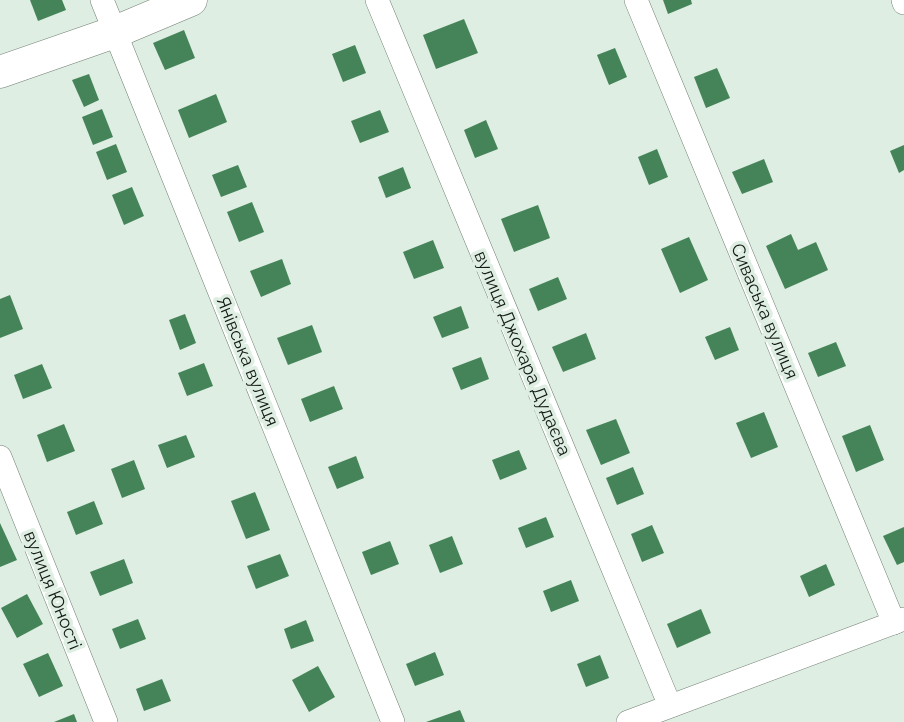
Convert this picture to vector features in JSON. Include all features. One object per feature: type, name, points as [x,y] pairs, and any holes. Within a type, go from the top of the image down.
[{"type":"street","name":"Янівська вулиця","points":[[102,0],[393,722]]},
{"type":"street","points":[[0,72],[116,32],[191,0]]},
{"type":"street","name":"вулиця Джохара Дудаєва","points":[[377,0],[670,706]]},
{"type":"street","name":"Сиваська вулиця","points":[[636,0],[899,621]]},
{"type":"street","name":"вулиця Юності","points":[[0,457],[106,722]]},
{"type":"street","points":[[628,722],[899,621]]},
{"type":"building","points":[[30,0],[62,0],[66,10],[38,21]]},
{"type":"building","points":[[663,0],[691,0],[692,4],[668,14]]},
{"type":"building","points":[[464,19],[478,53],[436,69],[423,35]]},
{"type":"building","points":[[184,30],[195,58],[165,70],[153,43]]},
{"type":"building","points":[[355,45],[366,73],[343,82],[332,54]]},
{"type":"building","points":[[615,48],[627,77],[609,85],[597,55]]},
{"type":"building","points":[[717,68],[730,98],[706,108],[694,77]]},
{"type":"building","points":[[89,74],[99,100],[84,107],[72,80]]},
{"type":"building","points":[[216,94],[227,122],[189,138],[178,110]]},
{"type":"building","points":[[102,109],[113,137],[93,145],[82,117]]},
{"type":"building","points":[[380,110],[389,132],[360,143],[351,121]]},
{"type":"building","points":[[486,120],[498,149],[475,158],[464,130]]},
{"type":"building","points":[[116,144],[127,172],[107,180],[96,152]]},
{"type":"building","points":[[904,145],[904,170],[899,173],[890,151]]},
{"type":"building","points":[[657,149],[668,177],[649,185],[638,157]]},
{"type":"building","points":[[764,159],[773,182],[742,194],[732,172]]},
{"type":"building","points":[[238,165],[247,187],[221,197],[212,175]]},
{"type":"building","points":[[403,167],[411,188],[386,198],[378,177]]},
{"type":"building","points":[[132,187],[144,216],[124,225],[112,195]]},
{"type":"building","points":[[252,202],[264,232],[239,242],[227,212]]},
{"type":"building","points":[[538,205],[550,238],[514,252],[501,219]]},
{"type":"building","points":[[791,234],[798,250],[816,242],[828,270],[785,289],[766,246]]},
{"type":"building","points":[[689,237],[708,280],[680,293],[661,249]]},
{"type":"building","points":[[433,240],[444,268],[414,279],[403,252]]},
{"type":"building","points":[[282,259],[291,284],[261,297],[250,271]]},
{"type":"building","points":[[558,277],[567,299],[538,311],[529,289]]},
{"type":"building","points":[[10,295],[23,329],[0,338],[0,299]]},
{"type":"building","points":[[461,306],[469,328],[442,338],[433,317]]},
{"type":"building","points":[[185,314],[196,343],[180,350],[169,320]]},
{"type":"building","points":[[312,325],[322,352],[288,365],[277,338]]},
{"type":"building","points":[[730,327],[739,350],[715,360],[705,337]]},
{"type":"building","points":[[586,333],[596,359],[563,372],[552,347]]},
{"type":"building","points":[[836,342],[846,366],[818,377],[808,353]]},
{"type":"building","points":[[481,357],[489,379],[461,390],[452,368]]},
{"type":"building","points":[[204,363],[213,386],[187,396],[178,373]]},
{"type":"building","points":[[42,364],[52,388],[23,399],[14,375]]},
{"type":"building","points":[[334,386],[343,409],[310,422],[301,399]]},
{"type":"building","points":[[764,412],[778,447],[751,458],[736,423]]},
{"type":"building","points":[[616,419],[630,453],[601,465],[586,430]]},
{"type":"building","points":[[64,424],[75,451],[47,462],[37,435]]},
{"type":"building","points":[[870,425],[884,460],[856,472],[842,436]]},
{"type":"building","points":[[186,435],[195,457],[167,468],[158,445]]},
{"type":"building","points":[[519,450],[527,469],[500,480],[492,460]]},
{"type":"building","points":[[356,456],[364,478],[337,489],[328,467]]},
{"type":"building","points":[[134,460],[145,489],[122,498],[111,469]]},
{"type":"building","points":[[633,467],[644,494],[617,505],[606,478]]},
{"type":"building","points":[[255,492],[270,530],[246,539],[231,501]]},
{"type":"building","points":[[94,501],[103,524],[76,535],[67,512]]},
{"type":"building","points":[[546,517],[554,537],[526,548],[518,528]]},
{"type":"building","points":[[0,523],[17,560],[0,567]]},
{"type":"building","points":[[652,525],[664,553],[642,562],[631,534]]},
{"type":"building","points":[[904,527],[904,562],[897,565],[883,536]]},
{"type":"building","points":[[452,536],[463,564],[440,573],[429,545]]},
{"type":"building","points":[[390,541],[399,564],[371,575],[362,552]]},
{"type":"building","points":[[280,554],[289,576],[256,589],[247,566]]},
{"type":"building","points":[[124,559],[133,583],[100,596],[90,572]]},
{"type":"building","points":[[826,564],[835,585],[809,597],[800,576]]},
{"type":"building","points":[[571,580],[579,601],[551,612],[543,591]]},
{"type":"building","points":[[27,594],[43,624],[17,638],[1,608]]},
{"type":"building","points":[[701,609],[711,633],[677,648],[667,624]]},
{"type":"building","points":[[138,619],[146,639],[120,649],[112,629]]},
{"type":"building","points":[[306,620],[314,641],[291,649],[284,629]]},
{"type":"building","points":[[435,652],[444,675],[415,686],[406,664]]},
{"type":"building","points":[[48,653],[63,686],[39,697],[23,664]]},
{"type":"building","points":[[600,655],[609,678],[586,687],[577,664]]},
{"type":"building","points":[[318,666],[335,697],[309,712],[292,680]]},
{"type":"building","points":[[162,679],[171,701],[144,711],[136,689]]},
{"type":"building","points":[[460,710],[465,722],[426,722]]},
{"type":"building","points":[[74,714],[77,722],[54,722]]}]
